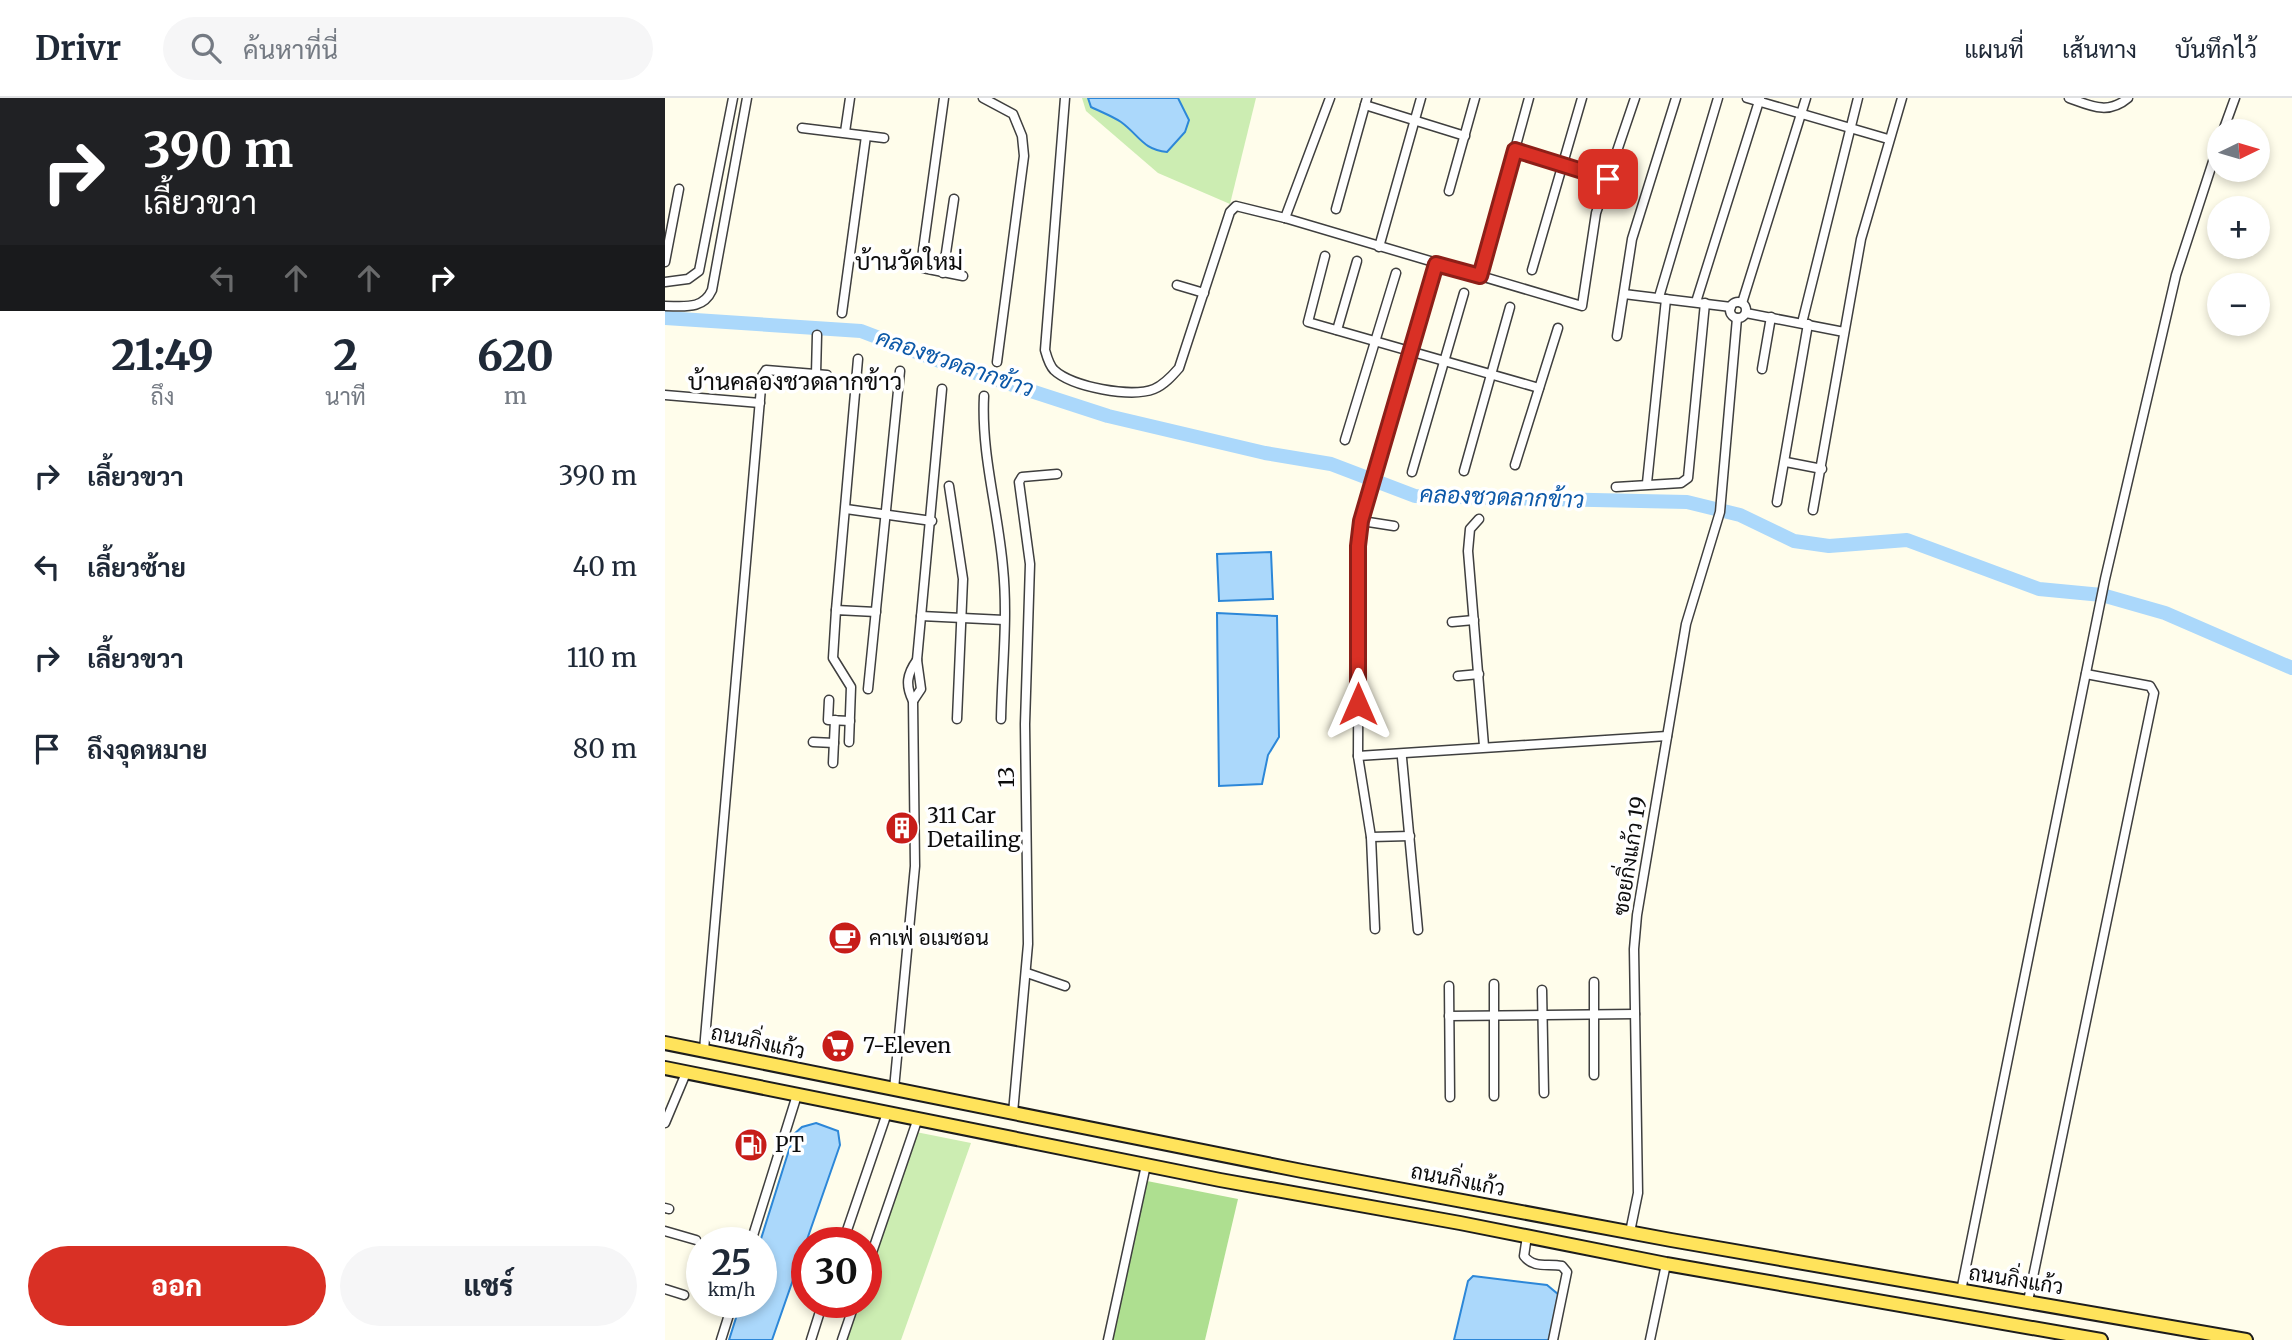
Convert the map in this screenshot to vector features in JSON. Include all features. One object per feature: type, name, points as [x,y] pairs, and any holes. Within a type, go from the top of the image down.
[{"type":"main road","name":"ถนนกิ่งแก้ว","points":[[665,1043],[1630,1232],[2028,1301],[2208,1336],[2246,1340]]},
{"type":"main road","name":"ถนนกิ่งแก้ว","points":[[665,1068],[1146,1165],[1666,1264],[2101,1340]]},
{"type":"street","points":[[665,282],[688,279],[699,271],[733,98]]},
{"type":"street","points":[[665,306],[695,306],[705,302],[712,290],[747,98]]},
{"type":"street","points":[[845,132],[850,98]]},
{"type":"street","points":[[944,98],[921,265],[923,268],[963,276]]},
{"type":"street","points":[[1065,98],[1045,350],[1051,367],[1069,378],[1118,394],[1152,390],[1179,368],[1230,212],[1236,206],[1582,306],[1596,213],[1635,98]]},
{"type":"street","points":[[1285,218],[1330,98]]},
{"type":"street","points":[[1379,247],[1421,98]]},
{"type":"street","points":[[1449,191],[1475,98]]},
{"type":"street","points":[[1480,276],[1529,98]]},
{"type":"street","points":[[1532,270],[1582,98]]},
{"type":"street","points":[[1617,335],[1639,210],[1677,98]]},
{"type":"street","points":[[1647,483],[1662,298],[1719,98]]},
{"type":"street","points":[[1747,98],[1888,139]]},
{"type":"street","points":[[1746,313],[1742,303],[1805,98]]},
{"type":"street","points":[[1777,502],[1786,462],[1805,323],[1849,127],[1858,98]]},
{"type":"street","points":[[1813,510],[1861,239],[1902,98]]},
{"type":"street","points":[[2069,98],[2100,109],[2112,108],[2128,98]]},
{"type":"street","points":[[2227,119],[2235,98]]},
{"type":"street","points":[[986,99],[1013,114],[1022,136],[1024,156],[996,362]]},
{"type":"street","points":[[1616,487],[1681,483],[1688,478],[1701,302],[1759,100]]},
{"type":"street","points":[[1336,209],[1366,102],[1414,121],[1465,136]]},
{"type":"street","points":[[802,128],[884,138]]},
{"type":"street","points":[[842,313],[866,136]]},
{"type":"street","points":[[1515,150],[1608,179]]},
{"type":"street","points":[[1961,1291],[2105,579],[2176,275],[2207,181]]},
{"type":"street","points":[[665,262],[679,189]]},
{"type":"street","points":[[943,273],[954,200]]},
{"type":"street","points":[[1325,256],[1308,322],[1539,388]]},
{"type":"street","points":[[1337,330],[1357,261]]},
{"type":"street","points":[[1375,929],[1371,837],[1358,756],[1358,546],[1361,521],[1436,264]]},
{"type":"street","points":[[1345,440],[1396,273]]},
{"type":"street","points":[[1177,285],[1204,293]]},
{"type":"street","points":[[1412,472],[1464,293]]},
{"type":"street","points":[[1624,294],[1731,307],[1737,302],[1742,303]]},
{"type":"street","points":[[1464,471],[1510,307]]},
{"type":"street","points":[[1731,307],[1731,313],[1737,318],[1746,313],[1844,332]]},
{"type":"street","points":[[1762,369],[1771,317]]},
{"type":"street","name":"ซอยกิ่งแก้ว 19","points":[[1630,1232],[1638,1193],[1635,1014],[1637,915],[1686,624],[1717,529],[1737,318]]},
{"type":"street","points":[[1515,465],[1558,328]]},
{"type":"street","points":[[816,374],[817,335]]},
{"type":"street","points":[[849,742],[851,687],[833,658],[857,359]]},
{"type":"street","points":[[705,1050],[762,376],[766,370],[827,375]]},
{"type":"street","points":[[868,689],[900,371]]},
{"type":"street","points":[[894,1089],[915,866],[913,701],[921,689],[917,660],[932,521],[942,389]]},
{"type":"street","points":[[665,395],[760,403]]},
{"type":"street","points":[[984,396],[982,429],[1003,564],[1001,719]]},
{"type":"street","points":[[1786,462],[1822,469]]},
{"type":"street","name":"13","points":[[1013,1113],[1027,973],[1025,724],[1030,564],[1019,482],[1022,477],[1033,474],[1057,474]]},
{"type":"street","points":[[949,486],[963,579],[957,719]]},
{"type":"street","points":[[846,509],[932,521]]},
{"type":"street","points":[[1479,519],[1469,534],[1484,746]]},
{"type":"street","points":[[1361,521],[1394,526]]},
{"type":"street","points":[[837,610],[876,612]]},
{"type":"street","points":[[921,615],[1004,620]]},
{"type":"street","points":[[1451,622],[1474,620]]},
{"type":"street","points":[[1458,676],[1479,674]]},
{"type":"street","points":[[2028,1301],[2154,693],[2150,686],[2087,674]]},
{"type":"street","points":[[829,700],[828,720],[850,721]]},
{"type":"street","points":[[833,763],[835,720]]},
{"type":"street","points":[[1358,756],[1667,736]]},
{"type":"street","points":[[813,742],[834,743]]},
{"type":"street","points":[[1402,758],[1418,930]]},
{"type":"street","points":[[1371,837],[1411,836]]},
{"type":"street","points":[[1027,973],[1065,986]]},
{"type":"street","points":[[1594,982],[1594,1075]]},
{"type":"street","points":[[1494,984],[1495,1096]]},
{"type":"street","points":[[1449,986],[1450,1097]]},
{"type":"street","points":[[1542,990],[1544,1093]]},
{"type":"street","points":[[1449,1016],[1635,1014]]},
{"type":"street","points":[[665,1123],[686,1073]]},
{"type":"street","points":[[756,1227],[797,1094]]},
{"type":"street","points":[[848,1227],[887,1112]]},
{"type":"street","points":[[881,1227],[918,1118]]},
{"type":"street","points":[[1108,1340],[1146,1165]]},
{"type":"street","points":[[665,1231],[686,1237]]},
{"type":"street","points":[[1527,1236],[1524,1256],[1528,1262],[1540,1266],[1562,1266],[1567,1272],[1553,1340]]},
{"type":"street","points":[[1650,1340],[1666,1264]]},
{"type":"street","points":[[665,1289],[684,1295]]},
{"type":"street","points":[[722,1340],[728,1318]]},
{"type":"street","points":[[811,1340],[818,1318]]},
{"type":"street","points":[[842,1340],[850,1318]]},
{"type":"green space","points":[[1082,98],[1256,98],[1230,204],[1158,173],[1086,111]]},
{"type":"green space","points":[[916,1132],[971,1143],[901,1340],[845,1340],[853,1318],[882,1318],[882,1231]]},
{"type":"green space","points":[[1147,1181],[1238,1199],[1205,1340],[1112,1340]]},
{"type":"water","points":[[1088,98],[1178,98],[1189,120],[1185,132],[1167,152],[1159,151],[1147,145],[1121,122],[1091,107]]},
{"type":"water","points":[[1271,552],[1273,599],[1219,601],[1217,554]]},
{"type":"water","points":[[1217,613],[1277,616],[1279,737],[1268,755],[1262,784],[1219,786]]},
{"type":"water","points":[[816,1123],[838,1131],[840,1145],[811,1227],[791,1227],[791,1286],[772,1340],[729,1340],[736,1318],[777,1318],[777,1227],[765,1227],[794,1134],[802,1127]]},
{"type":"water","points":[[1473,1276],[1547,1285],[1559,1295],[1550,1340],[1454,1340],[1468,1281]]},
{"type":"waterway","name":"คลองชวดลากข้าว","points":[[665,318],[861,331],[942,362],[1108,416],[1265,453],[1331,464],[1415,496],[1687,502],[1740,515],[1794,541],[1829,546],[1907,540],[2039,589],[2102,595],[2165,613],[2292,668]]},
{"type":"place","name":"311 Car Detailing","points":[[902,828]]},
{"type":"place","name":"คาเฟ่ อเมซอน","points":[[845,938]]},
{"type":"place","name":"7-Eleven","points":[[838,1046]]},
{"type":"place","name":"PT","points":[[751,1145]]},
{"type":"district","name":"บ้านวัดใหม่","points":[[909,262]]},
{"type":"district","name":"บ้านคลองชวดลากข้าว","points":[[795,382]]},
{"type":"route","points":[[1358,704],[1358,546],[1361,521],[1436,264],[1480,276],[1515,150],[1608,179]]}]
